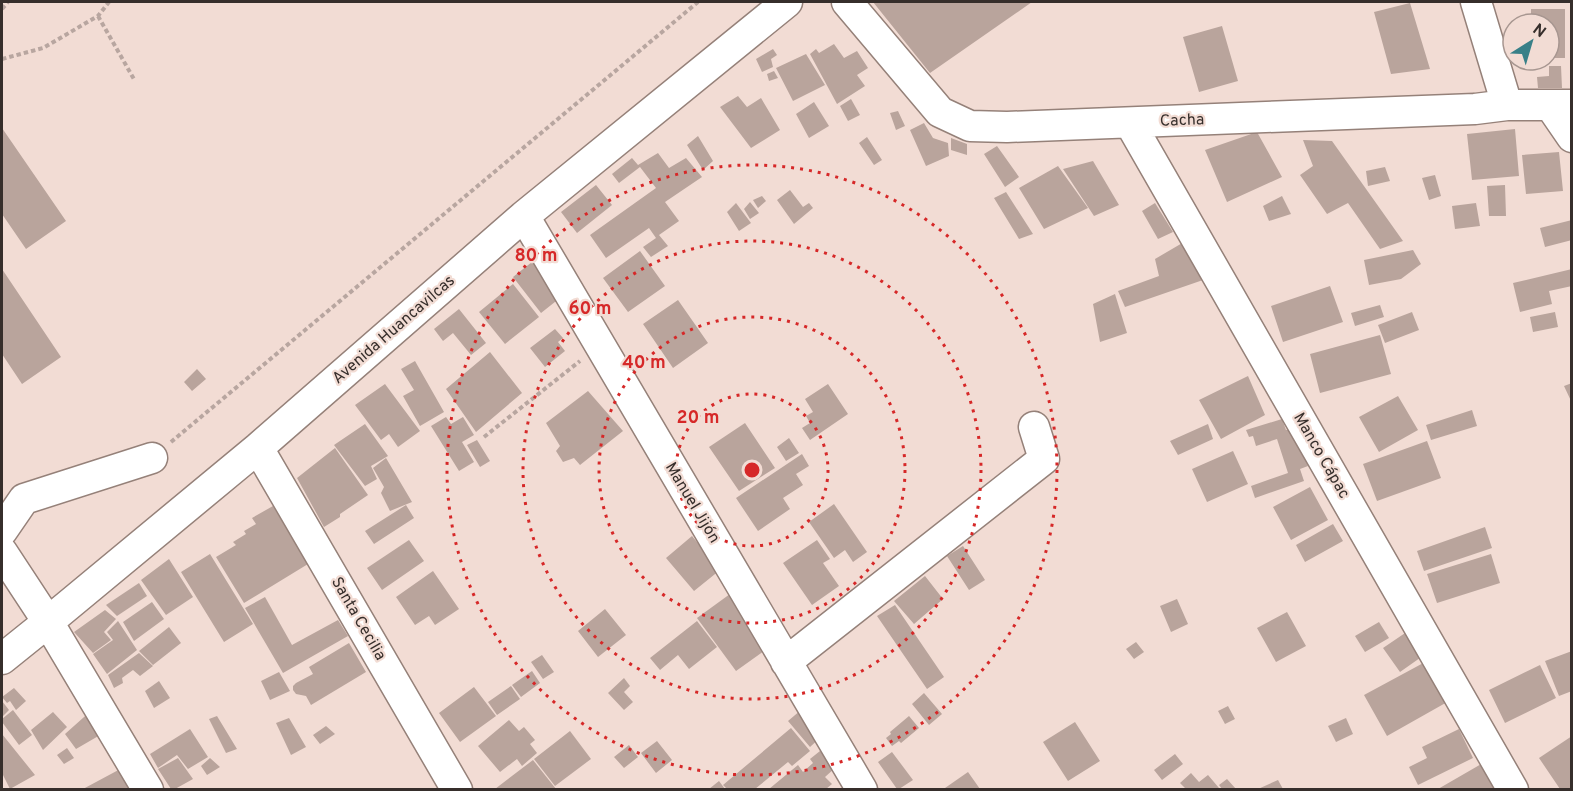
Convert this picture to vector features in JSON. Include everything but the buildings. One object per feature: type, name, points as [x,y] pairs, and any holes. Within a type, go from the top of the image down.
[{"type":"street","name":"Avenida Huancavilcas","points":[[2,659],[258,448],[524,216],[787,2]]},
{"type":"street","name":"Cacha","points":[[847,2],[940,112],[970,126],[1130,123],[1463,110],[1507,105],[1561,105]]},
{"type":"street","points":[[1476,2],[1507,105]]},
{"type":"street","points":[[1561,105],[1572,137]]},
{"type":"street","name":"Manco Cápac","points":[[1130,123],[1513,789]]},
{"type":"street","name":"Manuel Jijón","points":[[524,216],[862,789]]},
{"type":"street","points":[[786,662],[1044,459],[1034,427]]},
{"type":"street","name":"Santa Cecilia","points":[[258,448],[457,789]]},
{"type":"street","points":[[2,531],[24,499],[152,458]]},
{"type":"street","points":[[2,552],[48,622],[148,789]]},
{"type":"path","points":[[2,9],[8,2]]},
{"type":"path","points":[[2,59],[43,48],[98,16],[109,2]]},
{"type":"path","points":[[152,458],[698,2]]},
{"type":"path","points":[[98,16],[135,81]]},
{"type":"path","points":[[484,437],[600,346]]}]
